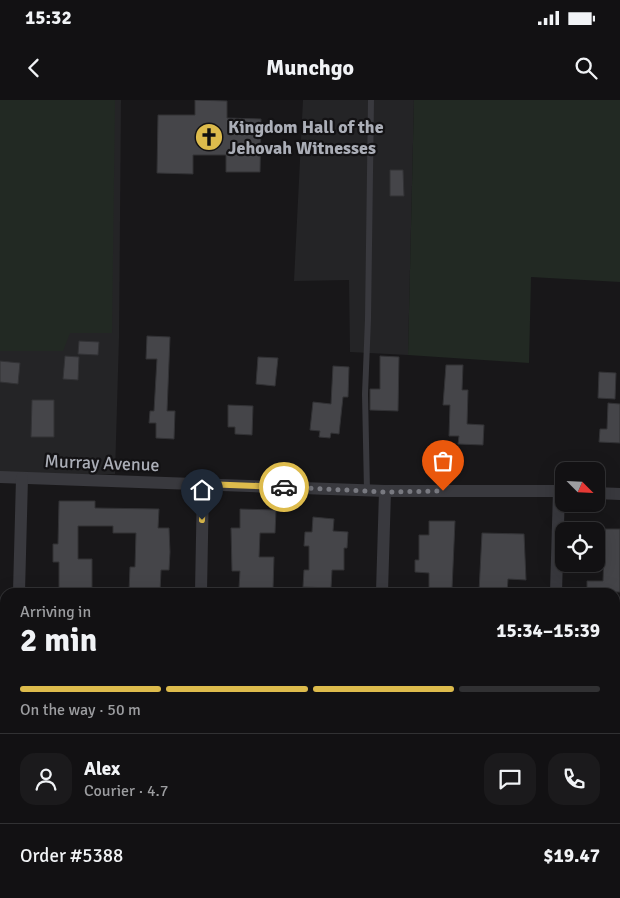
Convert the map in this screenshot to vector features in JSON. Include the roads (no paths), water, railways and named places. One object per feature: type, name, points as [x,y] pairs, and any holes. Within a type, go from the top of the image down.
[{"type":"street","name":"Murray Avenue","points":[[0,477],[385,492],[555,491]]},
{"type":"street","points":[[19,588],[22,478]]},
{"type":"street","points":[[201,588],[204,484]]},
{"type":"street","points":[[382,588],[385,492]]},
{"type":"street","points":[[605,493],[620,494]]},
{"type":"street","points":[[556,588],[560,512]]},
{"type":"lane","points":[[367,491],[365,394],[371,100]]},
{"type":"place","name":"Kingdom Hall of the Jehovah Witnesses","points":[[209,137]]}]
